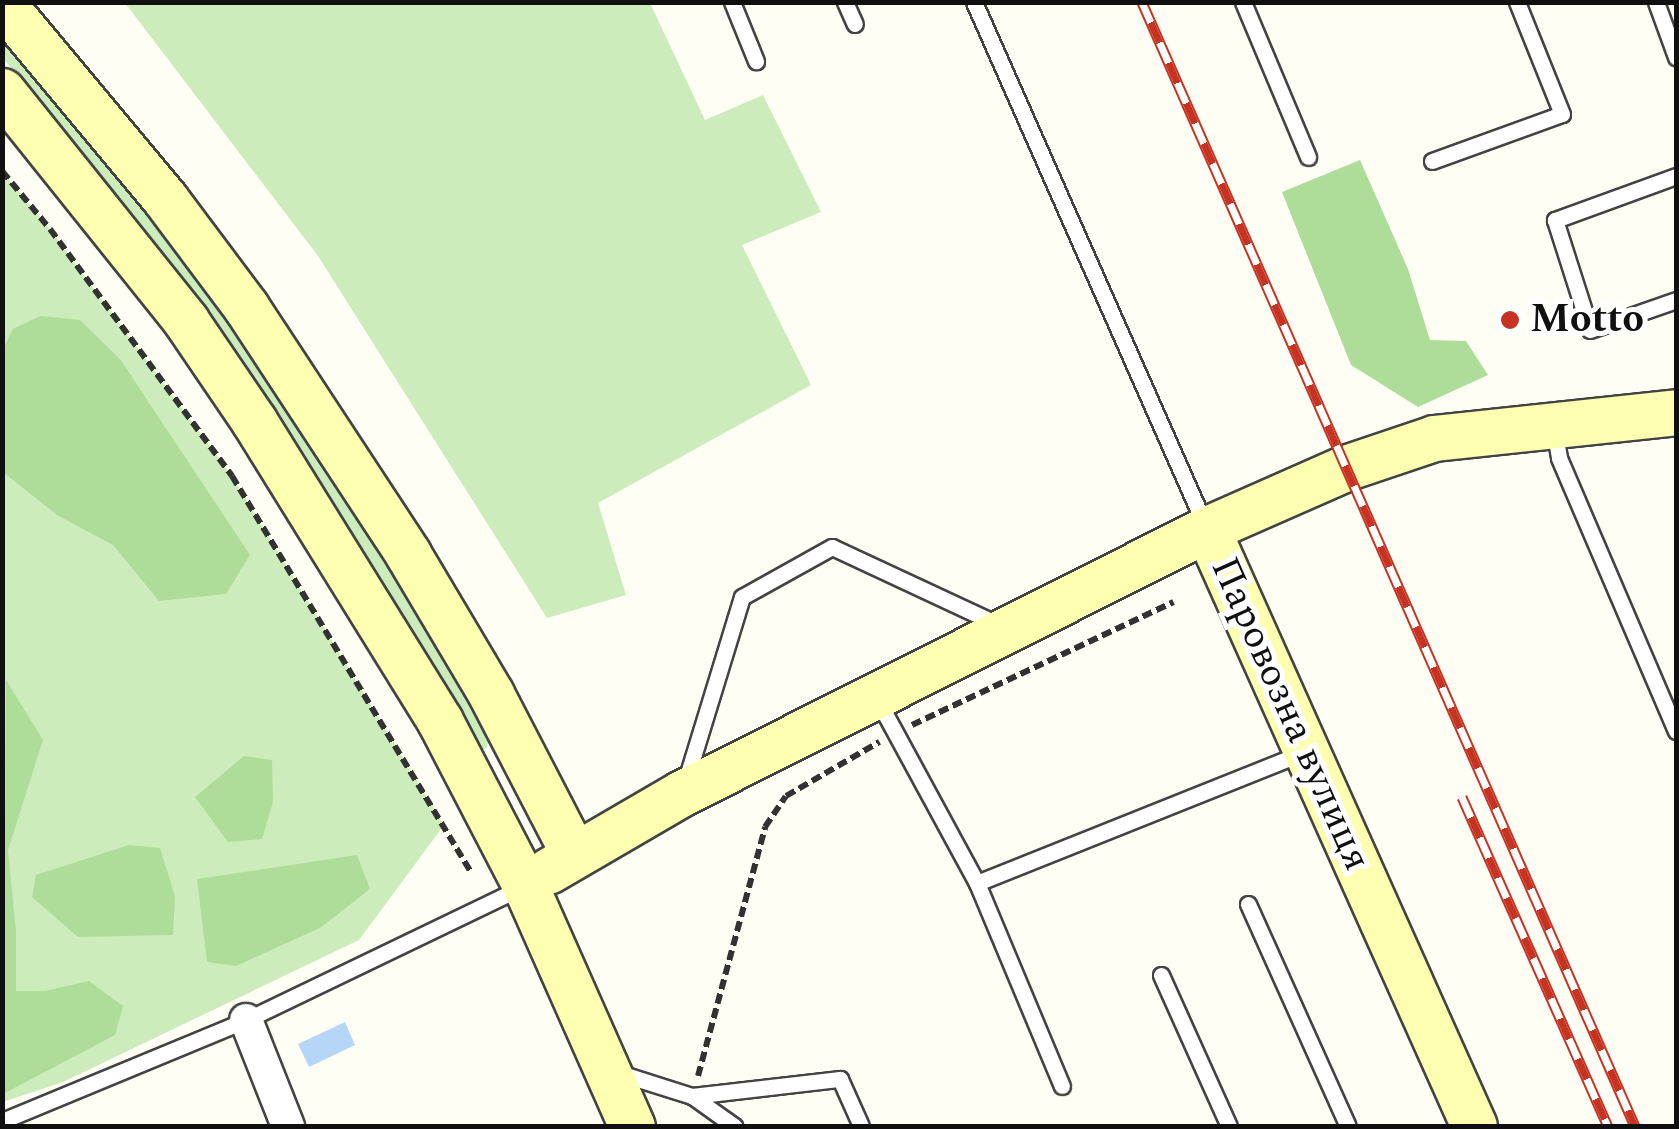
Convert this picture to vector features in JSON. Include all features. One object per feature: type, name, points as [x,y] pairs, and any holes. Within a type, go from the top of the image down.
[{"type":"street","points":[[2,3],[166,200],[256,322],[408,554],[491,694],[574,854]]},
{"type":"street","points":[[2,91],[186,321],[254,421],[440,721],[508,894],[609,1070],[632,1126]]},
{"type":"street","name":"Паровозна вулиця","points":[[1474,1126],[1207,529],[1345,468],[1434,438],[1676,412]]},
{"type":"street","points":[[508,894],[682,793],[884,715],[1006,628],[1207,529]]},
{"type":"street","points":[[246,1020],[288,1126]]},
{"type":"lane","points":[[732,2],[756,61]]},
{"type":"lane","points":[[845,2],[855,24]]},
{"type":"lane","points":[[974,2],[1207,529]]},
{"type":"lane","points":[[1243,2],[1308,157]]},
{"type":"lane","points":[[1432,161],[1562,114],[1517,2]]},
{"type":"lane","points":[[1656,2],[1676,57]]},
{"type":"lane","points":[[1676,176],[1555,220],[1590,330],[1676,300]]},
{"type":"lane","points":[[1553,425],[1559,458],[1676,731]]},
{"type":"lane","points":[[682,793],[742,597],[832,547],[1006,628]]},
{"type":"lane","points":[[884,715],[976,883],[1062,1086]]},
{"type":"lane","points":[[976,883],[1308,751]]},
{"type":"lane","points":[[2,1121],[246,1020],[508,894]]},
{"type":"lane","points":[[1248,904],[1348,1126]]},
{"type":"lane","points":[[1161,974],[1230,1126]]},
{"type":"lane","points":[[609,1070],[692,1096],[734,1126]]},
{"type":"lane","points":[[692,1096],[840,1079],[862,1126]]},
{"type":"path","points":[[2,172],[50,229],[232,476],[508,894]]},
{"type":"path","points":[[692,1096],[766,826],[786,796],[884,715],[1173,602]]},
{"type":"green space","points":[[125,3],[650,3],[705,120],[763,95],[821,212],[742,245],[811,385],[598,503],[626,595],[547,618],[318,256]]},
{"type":"green space","points":[[2,27],[243,329],[448,665],[489,738],[487,747],[481,751],[227,344],[3,58]]},
{"type":"green space","points":[[1360,160],[1408,269],[1430,340],[1466,341],[1488,375],[1418,407],[1351,365],[1282,192]]},
{"type":"green space","points":[[2,171],[50,229],[232,476],[444,825],[359,940],[63,1082],[3,1102]]},
{"type":"green space","points":[[40,316],[80,320],[120,359],[250,555],[226,594],[159,601],[113,545],[57,515],[3,472],[3,349],[13,329]]},
{"type":"green space","points":[[6,680],[43,740],[8,850],[16,931],[16,991],[45,991],[89,981],[123,1006],[115,1035],[3,1094]]},
{"type":"green space","points":[[244,756],[272,760],[273,802],[262,839],[228,842],[195,797]]},
{"type":"green space","points":[[129,845],[160,848],[175,896],[173,935],[78,937],[32,897],[36,875]]},
{"type":"green space","points":[[357,855],[370,889],[320,928],[236,966],[207,962],[197,879]]},
{"type":"water","points":[[345,1022],[355,1045],[309,1067],[298,1044]]},
{"type":"railway","points":[[1142,2],[1635,1126]]},
{"type":"railway","points":[[1462,797],[1608,1126]]},
{"type":"place","name":"Motto","points":[[1510,320]]}]
